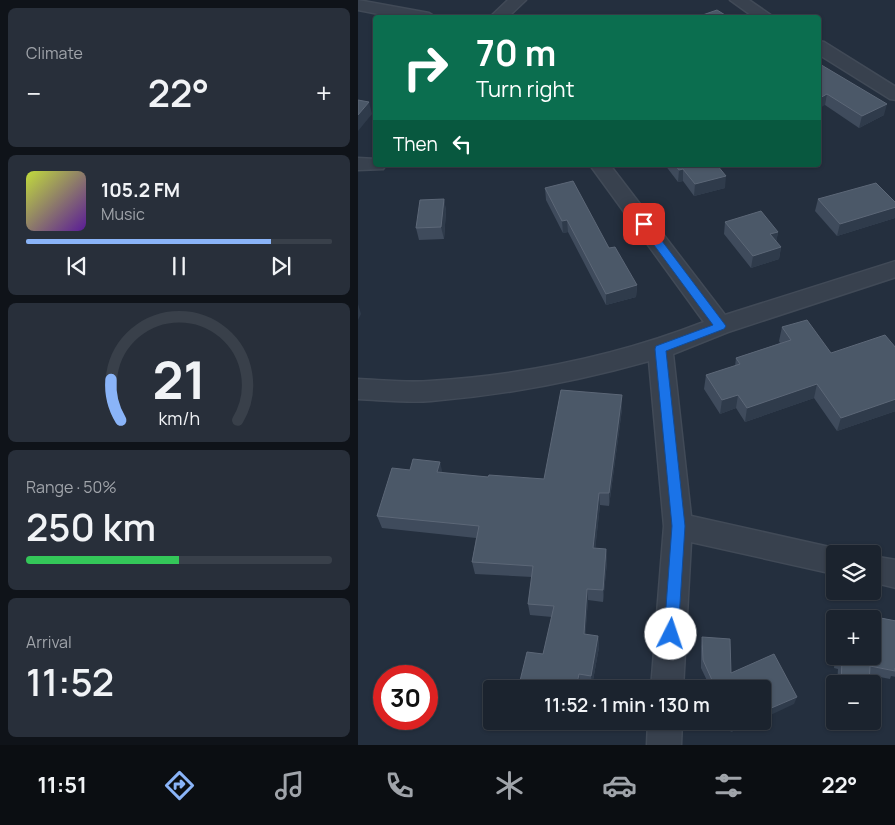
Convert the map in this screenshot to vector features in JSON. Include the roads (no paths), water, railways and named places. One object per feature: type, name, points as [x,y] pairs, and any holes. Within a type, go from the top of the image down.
[{"type":"street","points":[[500,15],[518,0]]},
{"type":"street","points":[[738,0],[762,15]]},
{"type":"street","points":[[358,5],[413,15]]},
{"type":"street","points":[[821,48],[896,95]]},
{"type":"street","points":[[358,164],[373,165]]},
{"type":"street","points":[[601,167],[720,326]]},
{"type":"street","points":[[358,389],[429,391],[513,381],[590,368],[660,349],[720,326],[896,269]]},
{"type":"street","points":[[660,349],[678,526],[668,680]]},
{"type":"street","points":[[678,526],[826,559]]},
{"type":"street","points":[[881,571],[896,574]]},
{"type":"street","points":[[664,745],[665,730]]}]
